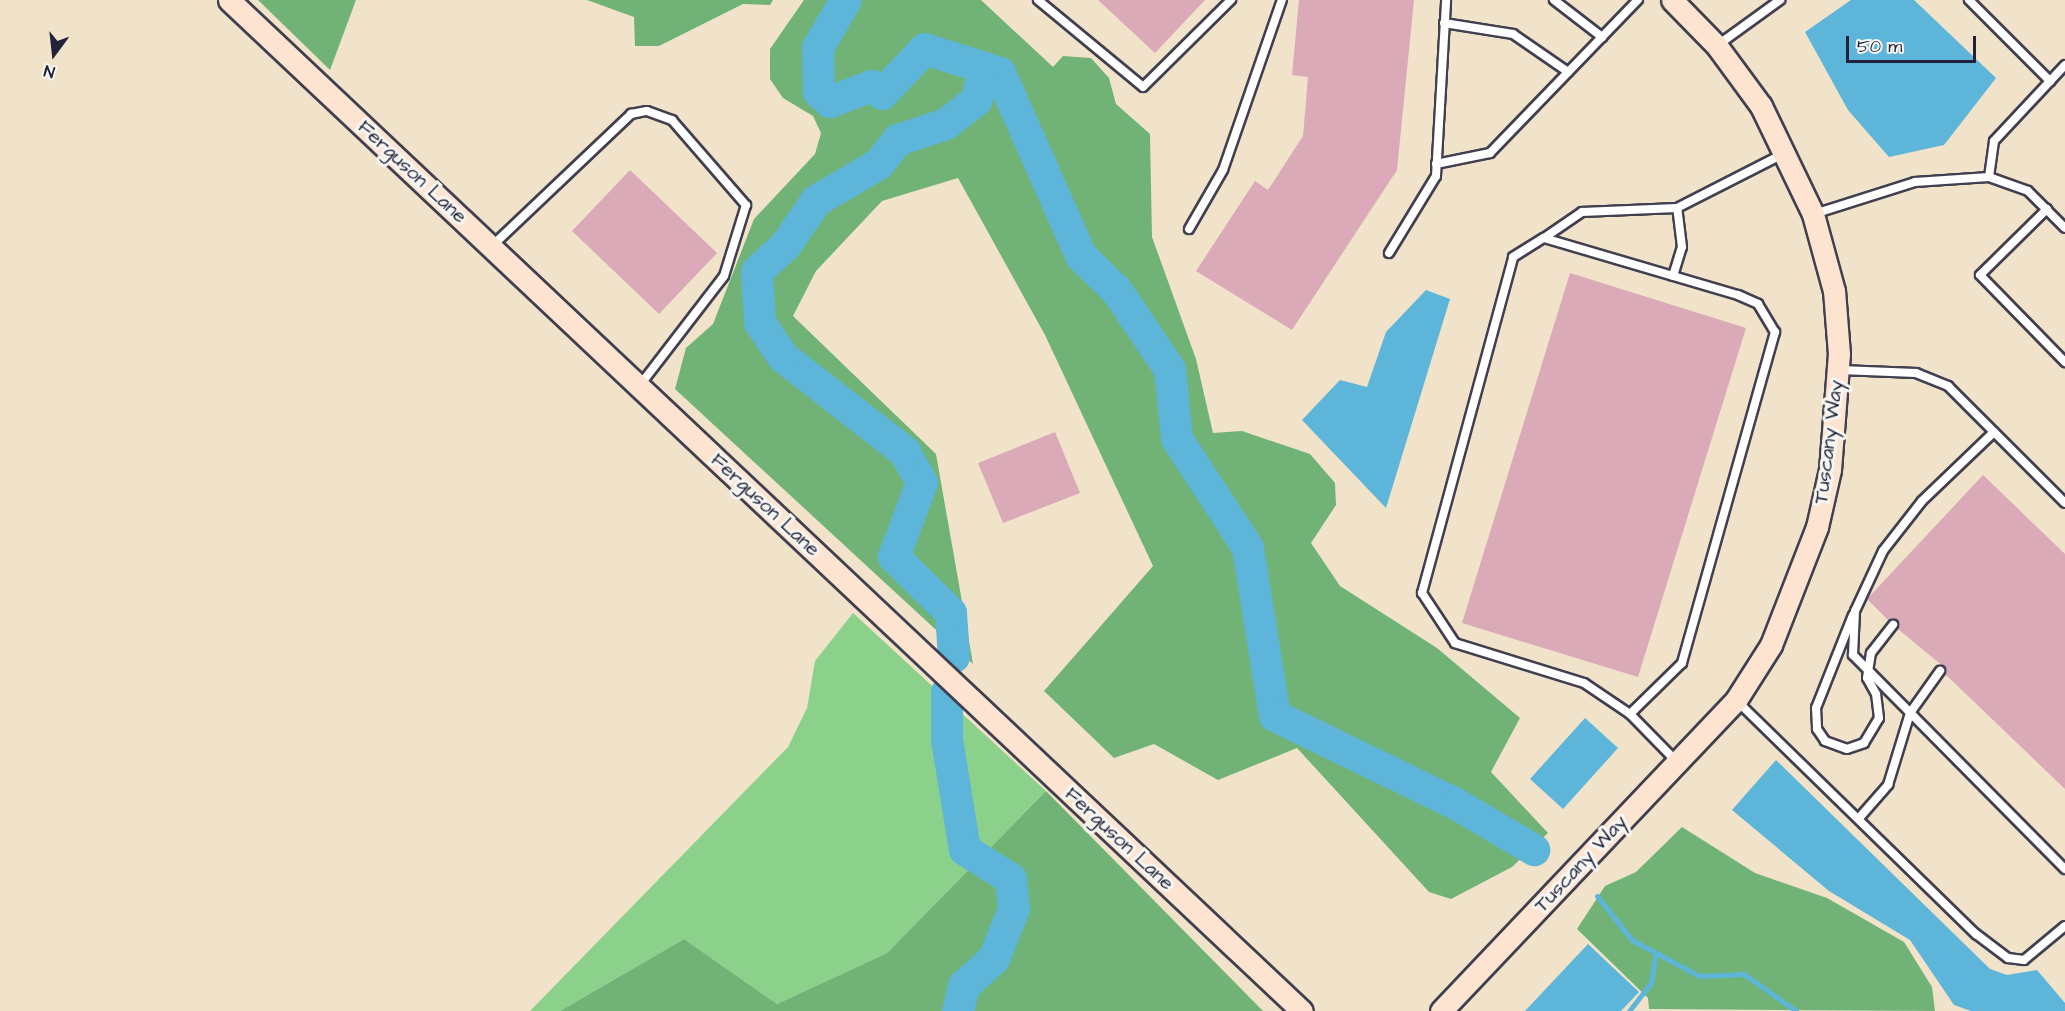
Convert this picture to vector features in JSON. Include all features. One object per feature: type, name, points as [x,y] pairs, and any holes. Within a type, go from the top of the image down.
[{"type":"street","name":"Ferguson Lane","points":[[229,0],[1302,1011]]},
{"type":"street","name":"Tuscany Way","points":[[1441,1011],[1736,700],[1775,634],[1817,527],[1830,470],[1838,370],[1834,291],[1813,214],[1786,152],[1761,106],[1716,46],[1672,0]]},
{"type":"street","points":[[1460,1011],[1475,976]]},
{"type":"lane","points":[[1038,0],[1143,87],[1231,0]]},
{"type":"lane","points":[[1189,229],[1223,170],[1282,0]]},
{"type":"lane","points":[[1389,253],[1436,176],[1446,0]]},
{"type":"lane","points":[[1554,0],[1602,37]]},
{"type":"lane","points":[[1436,164],[1490,153],[1638,0]]},
{"type":"lane","points":[[1716,46],[1780,0]]},
{"type":"lane","points":[[1969,0],[2050,81]]},
{"type":"lane","points":[[1444,23],[1513,34],[1568,72]]},
{"type":"lane","points":[[1989,177],[1994,141],[2065,65]]},
{"type":"lane","points":[[491,247],[631,114],[647,111],[672,120],[746,205],[724,276],[639,386]]},
{"type":"lane","points":[[1677,762],[1630,714],[1584,682],[1455,643],[1422,593],[1513,257],[1582,212],[1677,208],[1786,152]]},
{"type":"lane","points":[[1813,214],[1915,182],[1989,177],[2014,183],[2041,202],[2065,228]]},
{"type":"lane","points":[[1674,276],[1682,247],[1677,208]]},
{"type":"lane","points":[[2047,209],[1980,275],[2065,362]]},
{"type":"lane","points":[[1544,238],[1758,303],[1775,332],[1682,663],[1630,714]]},
{"type":"lane","points":[[1838,370],[1916,373],[1948,386],[2065,503]]},
{"type":"lane","points":[[1893,625],[1871,652],[1868,670],[1879,718],[1864,743],[1847,749],[1826,741],[1817,729],[1816,708],[1855,611],[1883,551],[1922,501],[1994,432]]},
{"type":"lane","points":[[1855,611],[1853,655],[2065,869]]},
{"type":"lane","points":[[1860,817],[1888,785],[1911,713],[1940,671]]},
{"type":"lane","points":[[1736,700],[1860,817],[1976,934],[2008,958],[2024,960],[2065,926]]},
{"type":"green space","points":[[258,0],[356,0],[330,70]]},
{"type":"green space","points":[[587,0],[773,0],[770,5],[743,4],[659,46],[635,46],[634,17]]},
{"type":"green space","points":[[804,0],[981,0],[1053,67],[1063,56],[1091,58],[1109,78],[1116,104],[1150,134],[1152,237],[1196,359],[1213,433],[1242,431],[1310,454],[1335,483],[1336,505],[1311,543],[1340,586],[1437,648],[1520,718],[1491,772],[1548,833],[1512,867],[1451,899],[1429,892],[1297,748],[1218,780],[1154,744],[1114,758],[1044,691],[1153,566],[1045,335],[958,178],[882,201],[816,271],[793,316],[936,454],[973,664],[675,389],[686,348],[713,324],[754,219],[815,154],[821,133],[813,116],[783,98],[770,79],[770,49]]},
{"type":"green space","points":[[853,613],[1046,791],[887,953],[777,1004],[684,939],[560,1011],[530,1011],[788,747],[807,708],[815,661]]},
{"type":"green space","points":[[1046,791],[1263,1011],[560,1011],[684,939],[777,1004],[887,953]]},
{"type":"green space","points":[[1682,827],[1755,873],[1827,898],[1904,942],[1932,987],[1935,1011],[1649,1009],[1648,998],[1577,929],[1605,886],[1636,872]]},
{"type":"water","points":[[1851,0],[1914,0],[1996,78],[1944,145],[1889,157],[1848,110],[1805,32]]},
{"type":"water","points":[[1426,290],[1450,299],[1386,508],[1302,420],[1340,380],[1367,387],[1386,332]]},
{"type":"water","points":[[1585,718],[1618,748],[1563,809],[1530,779]]},
{"type":"water","points":[[1776,760],[1990,969],[2007,975],[2037,970],[2065,1003],[2065,1011],[1971,1011],[1954,1005],[1910,940],[1829,891],[1732,810]]},
{"type":"water","points":[[1588,944],[1639,992],[1621,1011],[1525,1011]]},
{"type":"building","points":[[1098,0],[1205,0],[1155,53]]},
{"type":"building","points":[[1299,0],[1414,0],[1397,170],[1292,330],[1196,271],[1255,181],[1268,190],[1303,136],[1308,77],[1292,75]]},
{"type":"building","points":[[630,170],[717,253],[659,314],[572,231]]},
{"type":"building","points":[[1570,273],[1746,328],[1638,677],[1462,623]]},
{"type":"building","points":[[1055,432],[1080,493],[1003,523],[978,463]]},
{"type":"building","points":[[1983,475],[2065,554],[2065,789],[1945,674],[1944,667],[1898,629],[1897,621],[1889,621],[1867,599]]},
{"type":"waterway","points":[[846,0],[818,48],[819,92],[830,102],[872,86],[882,94],[925,49],[1000,73],[1081,256],[1117,291],[1170,370],[1177,439],[1248,548],[1275,716],[1456,804],[1534,850]]},
{"type":"waterway","points":[[954,657],[951,613],[894,557],[922,483],[905,452],[783,357],[760,323],[757,272],[786,245],[816,201],[879,164],[898,140],[946,124],[977,100],[983,72]]},
{"type":"waterway","points":[[947,692],[947,740],[965,850],[1011,879],[1014,909],[994,959],[964,986],[958,1011]]},
{"type":"waterway","points":[[1597,896],[1632,940],[1699,976],[1744,974],[1796,1011]]},
{"type":"waterway","points":[[1629,1011],[1651,983],[1656,953]]}]
